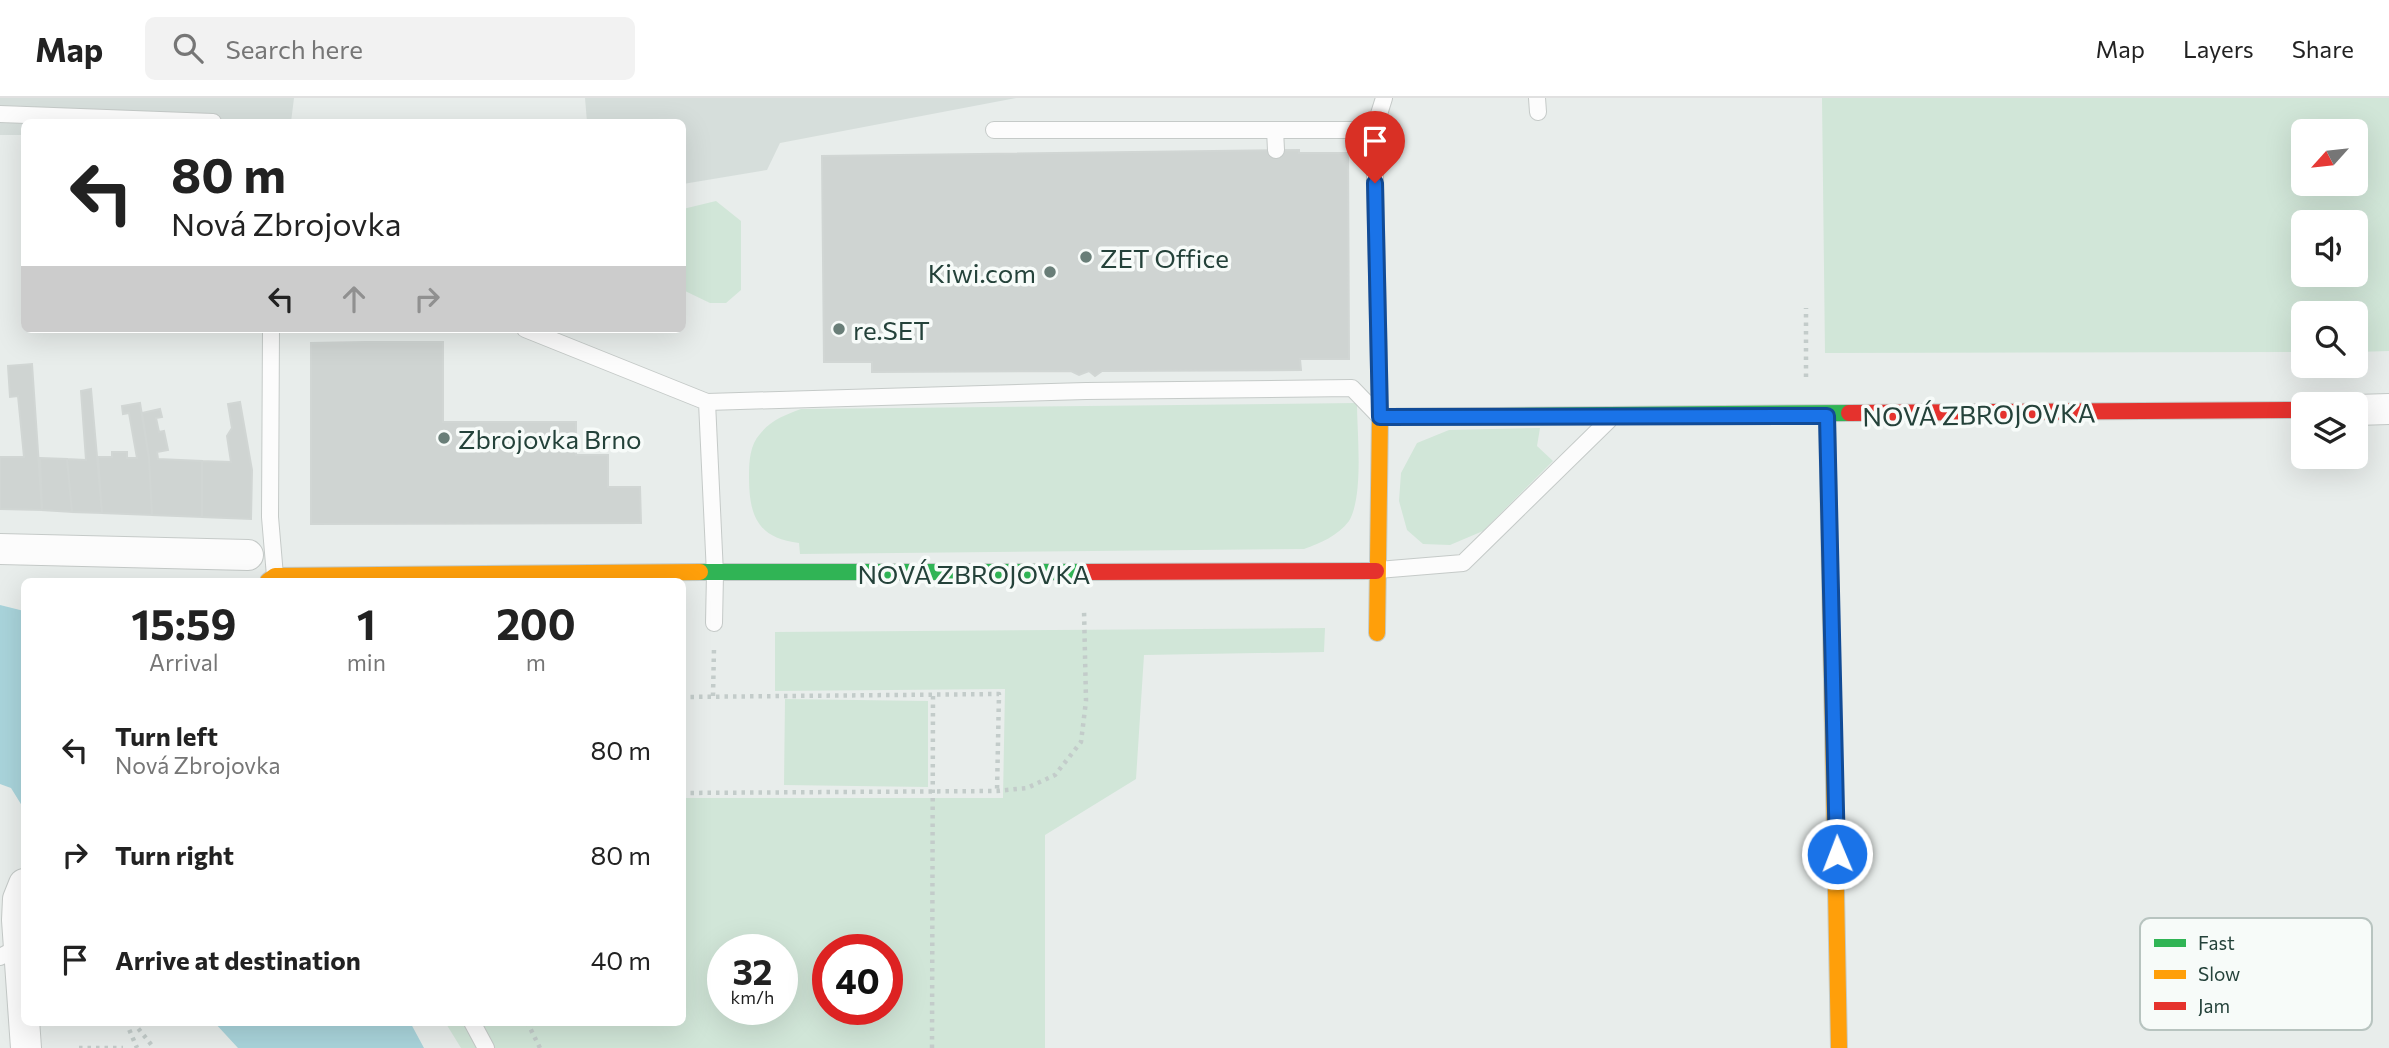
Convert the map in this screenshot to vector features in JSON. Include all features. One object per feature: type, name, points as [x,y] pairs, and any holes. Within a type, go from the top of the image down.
[{"type":"street","points":[[2368,410],[2389,409]]},
{"type":"street","name":"NOVÁ ZBROJOVKA","points":[[1380,417],[1827,416],[2291,410]]},
{"type":"street","points":[[1827,416],[1839,1048]]},
{"type":"street","points":[[1377,633],[1380,417]]},
{"type":"street","points":[[0,549],[248,555]]},
{"type":"street","name":"NOVÁ ZBROJOVKA","points":[[286,578],[353,573],[1376,571]]},
{"type":"street","points":[[21,896],[9,952],[21,1020]]},
{"type":"street","points":[[22,1026],[26,1048]]},
{"type":"lane","points":[[1380,417],[1374,130],[1384,98]]},
{"type":"lane","points":[[0,114],[133,119]]},
{"type":"lane","points":[[995,130],[1374,130]]},
{"type":"lane","points":[[1275,130],[1276,150]]},
{"type":"lane","points":[[271,333],[272,578]]},
{"type":"lane","points":[[534,333],[707,402],[1086,391],[1352,388],[1380,417]]},
{"type":"lane","points":[[707,402],[715,574],[714,623]]},
{"type":"lane","name":"NOVÁ ZBROJOVKA","points":[[1376,571],[1462,563],[1613,417]]},
{"type":"lane","points":[[474,1026],[486,1048]]},
{"type":"path","points":[[1806,308],[1806,390]]},
{"type":"path","points":[[686,793],[997,791],[1027,788],[1055,775],[1081,742],[1086,701],[1083,573]]},
{"type":"path","points":[[713,696],[714,623]]},
{"type":"path","points":[[686,697],[999,694],[997,791]]},
{"type":"path","points":[[932,1048],[933,695]]},
{"type":"path","points":[[128,1026],[137,1048]]},
{"type":"path","points":[[136,1026],[155,1048]]},
{"type":"path","points":[[529,1026],[540,1048]]},
{"type":"path","points":[[79,1048],[123,1048]]},
{"type":"shaded area","points":[[0,98],[294,98],[291,119],[21,119],[21,135],[0,135]]},
{"type":"shaded area","points":[[585,98],[1016,98],[780,143],[767,170],[686,184],[686,119],[587,119]]},
{"type":"green space","points":[[1822,98],[2389,98],[2389,351],[2368,352],[2368,301],[2291,301],[2291,352],[1825,353]]},
{"type":"green space","points":[[716,201],[741,221],[741,290],[726,303],[710,303],[686,291],[686,208]]},
{"type":"green space","points":[[1357,403],[1358,481],[1354,510],[1340,531],[1304,549],[800,554],[799,543],[773,536],[764,530],[753,512],[749,489],[749,464],[757,438],[774,422],[801,409]]},
{"type":"green space","points":[[1540,428],[1537,446],[1553,461],[1483,531],[1450,545],[1423,544],[1407,530],[1399,501],[1401,473],[1417,443],[1449,430]]},
{"type":"green space","points":[[1325,628],[1324,652],[1144,655],[1136,779],[1045,835],[1045,1048],[461,1048],[447,1026],[686,1026],[686,798],[1003,798],[1005,689],[775,691],[775,632]]},
{"type":"green space","points":[[785,699],[928,701],[928,787],[784,785]]},
{"type":"water","points":[[0,605],[21,610],[21,804],[11,788],[0,784]]},
{"type":"water","points":[[218,1026],[412,1026],[424,1048],[238,1048]]},
{"type":"building","name":"ZET Office","points":[[1299,150],[1299,153],[1348,153],[1349,359],[1300,359],[1301,370],[1102,371],[1095,376],[1089,371],[1079,375],[1071,371],[872,372],[872,362],[824,362],[822,156]]},
{"type":"building","name":"Zbrojovka Brno","points":[[443,342],[443,422],[576,422],[576,455],[608,455],[608,487],[640,487],[641,523],[311,524],[311,343]]},
{"type":"building","points":[[32,364],[42,510],[0,509],[0,457],[24,457],[18,396],[10,397],[8,366]]},
{"type":"building","points":[[91,389],[102,513],[72,512],[67,459],[86,460],[81,391]]},
{"type":"building","points":[[240,402],[252,470],[251,519],[202,517],[202,461],[231,462],[227,436],[232,428],[228,404]]},
{"type":"building","points":[[140,403],[149,458],[152,515],[102,513],[98,457],[112,457],[112,452],[127,452],[127,458],[137,458],[129,413],[123,414],[122,406]]},
{"type":"building","points":[[160,409],[162,417],[156,418],[159,432],[164,431],[168,450],[157,452],[158,459],[202,461],[202,517],[152,515],[149,458],[142,413]]},
{"type":"building","points":[[40,458],[67,459],[72,512],[42,510]]},
{"type":"traffic: fast","points":[[1497,416],[1849,413]]},
{"type":"traffic: fast","points":[[700,572],[1083,572]]},
{"type":"traffic: slow","points":[[1377,633],[1380,417],[1497,416]]},
{"type":"traffic: slow","points":[[1827,416],[1839,1048]]},
{"type":"traffic: slow","points":[[272,578],[700,572]]},
{"type":"traffic: jam","points":[[1849,413],[2291,410]]},
{"type":"traffic: jam","points":[[1083,572],[1376,571]]},
{"type":"place","name":"ZET Office","points":[[1086,257]]},
{"type":"place","name":"Kiwi.com","points":[[1050,272]]},
{"type":"place","name":"re.SET","points":[[839,329]]},
{"type":"place","name":"Zbrojovka Brno","points":[[444,438]]},
{"type":"route","points":[[1375,183],[1380,417],[1827,416],[1837,854]]}]
